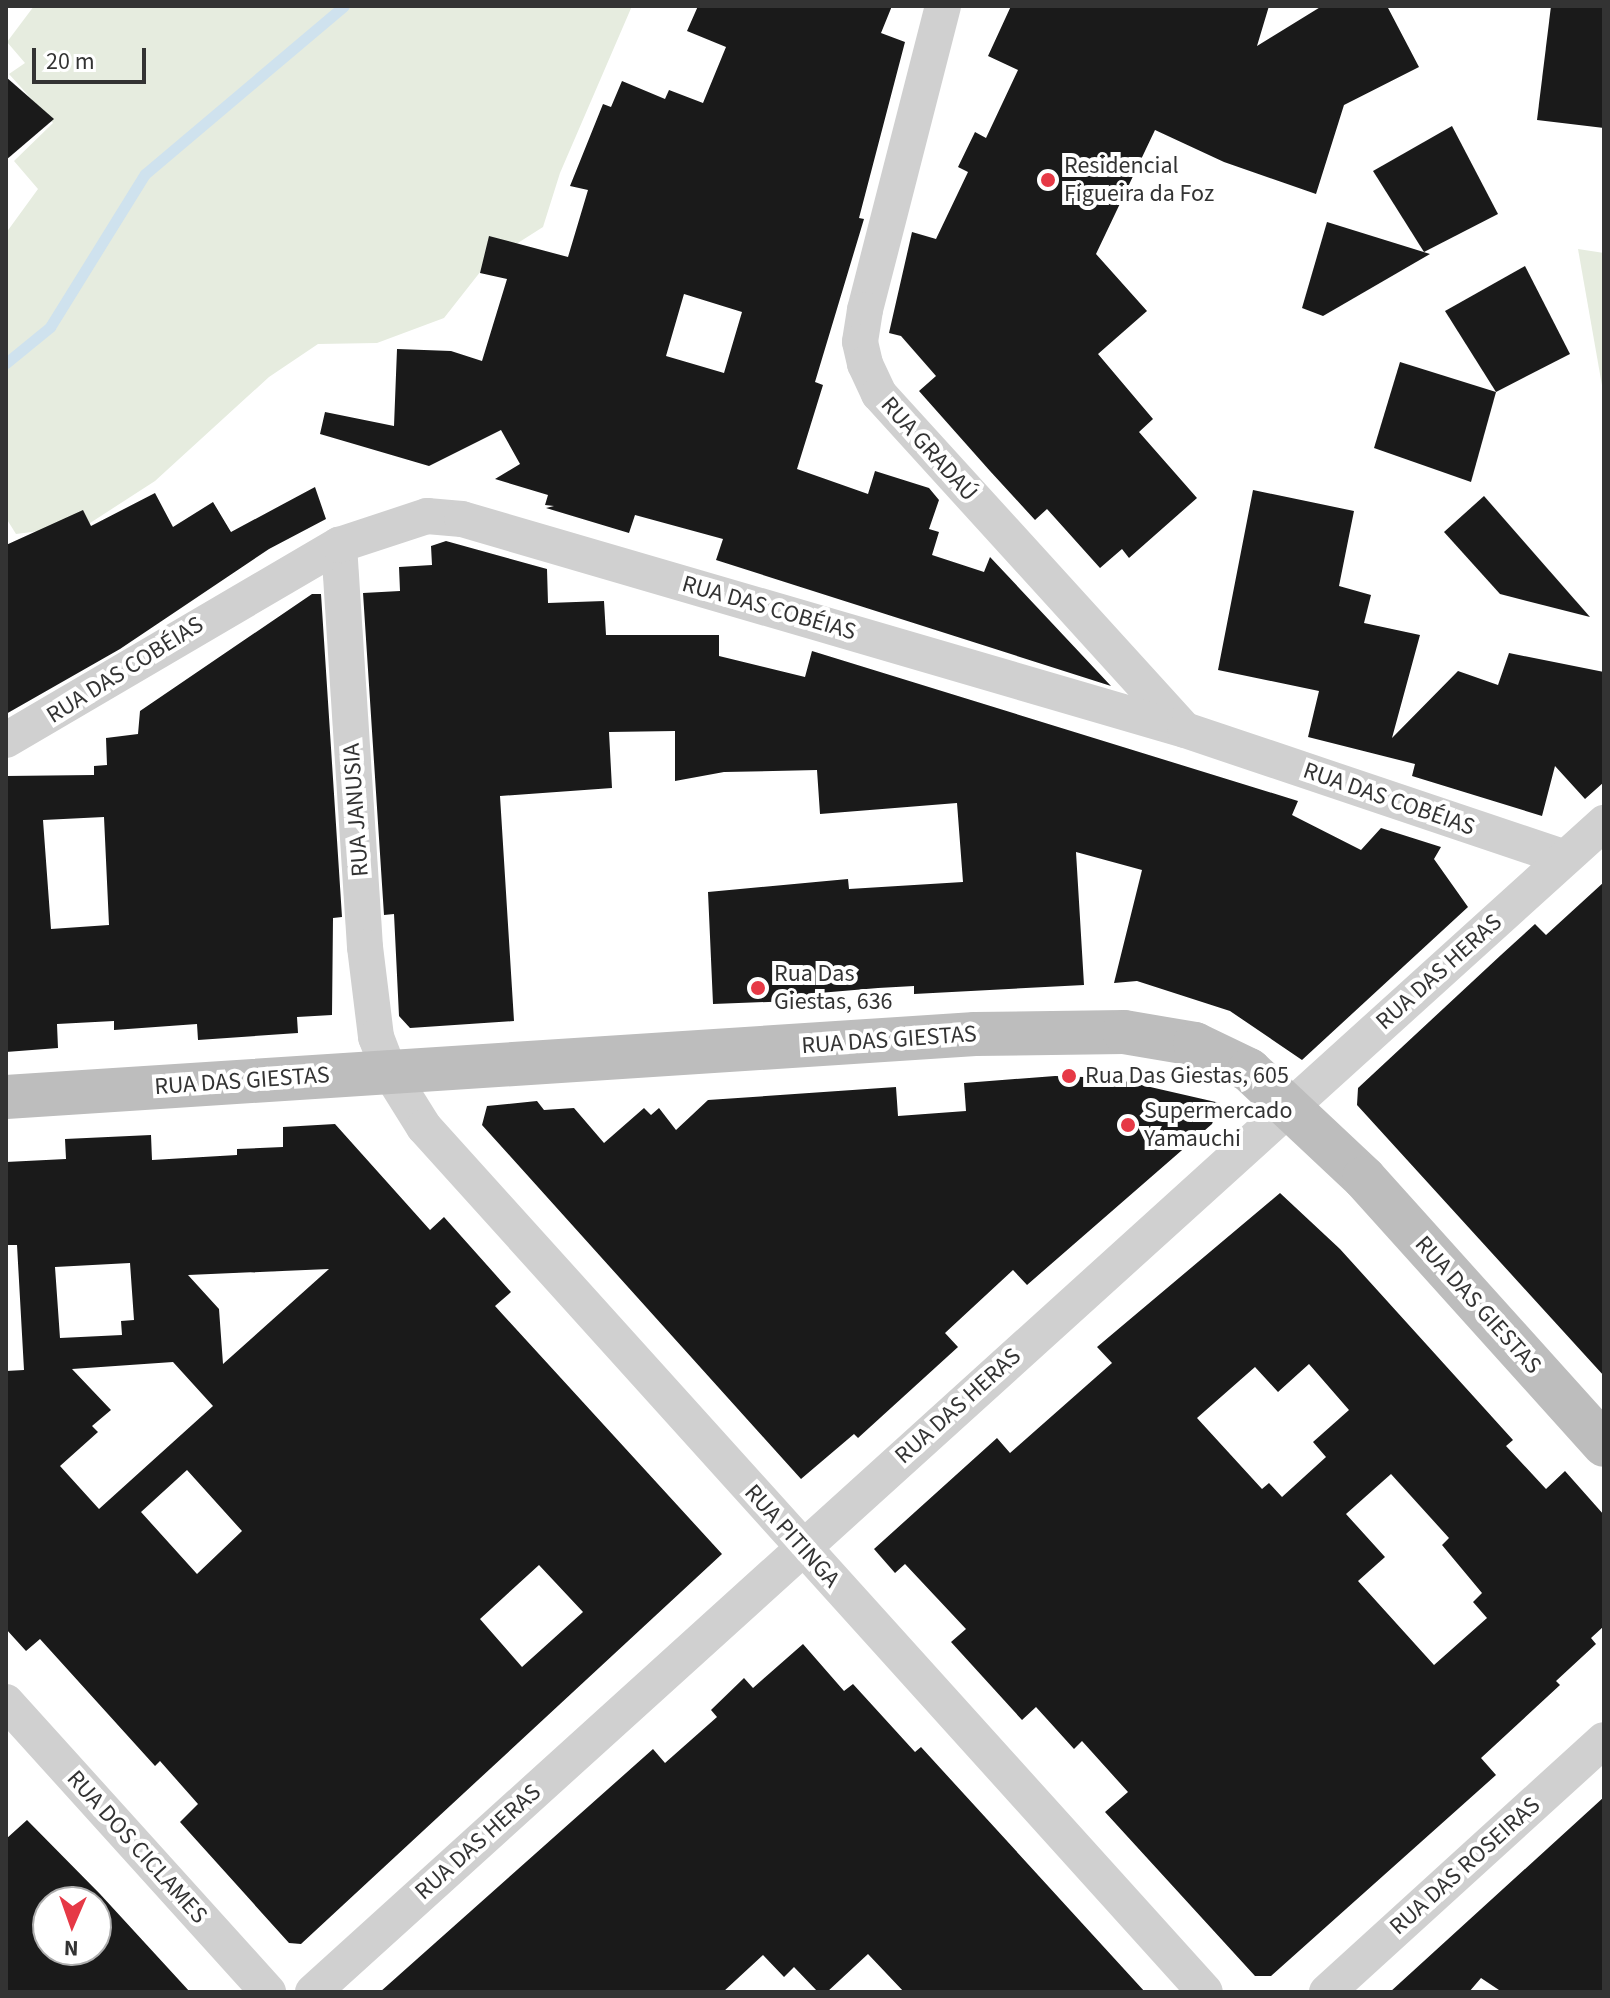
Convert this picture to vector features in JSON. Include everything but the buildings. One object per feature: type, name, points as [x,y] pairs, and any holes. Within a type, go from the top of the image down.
[{"type":"main road","name":"RUA DAS GIESTAS","points":[[6,1097],[1067,1030],[1195,1044],[1249,1070],[1364,1178],[1604,1445]]},
{"type":"street","name":"RUA GRADAÚ","points":[[943,6],[865,310],[860,342],[865,364],[879,394],[1185,730]]},
{"type":"street","name":"RUA DAS COBÉIAS","points":[[6,740],[339,545],[427,516],[462,519],[1185,730],[1565,858]]},
{"type":"street","name":"RUA JANUSIA","points":[[339,545],[365,947],[376,1037],[389,1071]]},
{"type":"street","name":"RUA DAS HERAS","points":[[313,1992],[1604,823]]},
{"type":"street","name":"RUA PITINGA","points":[[389,1071],[424,1127],[1205,1992]]},
{"type":"street","name":"RUA DOS CICLAMES","points":[[6,1702],[268,1992]]},
{"type":"street","name":"RUA DAS ROSEIRAS","points":[[1327,1992],[1604,1740]]},
{"type":"shaded area","points":[[34,6],[632,6],[560,173],[543,227],[488,262],[444,318],[377,343],[318,344],[269,377],[155,481],[87,525],[16,534],[6,518],[6,233],[38,189],[14,161],[53,123],[9,74],[25,63],[7,42]]},
{"type":"shaded area","points":[[1578,249],[1604,253],[1603,391]]},
{"type":"waterway","points":[[6,363],[50,327],[145,174],[344,6]]},
{"type":"place","name":"Residencial Figueira da Foz","points":[[1048,180]]},
{"type":"place","name":"Rua Das Giestas, 636","points":[[758,988]]},
{"type":"place","name":"Rua Das Giestas, 605","points":[[1069,1076]]},
{"type":"place","name":"Supermercado Yamauchi","points":[[1128,1125]]}]
